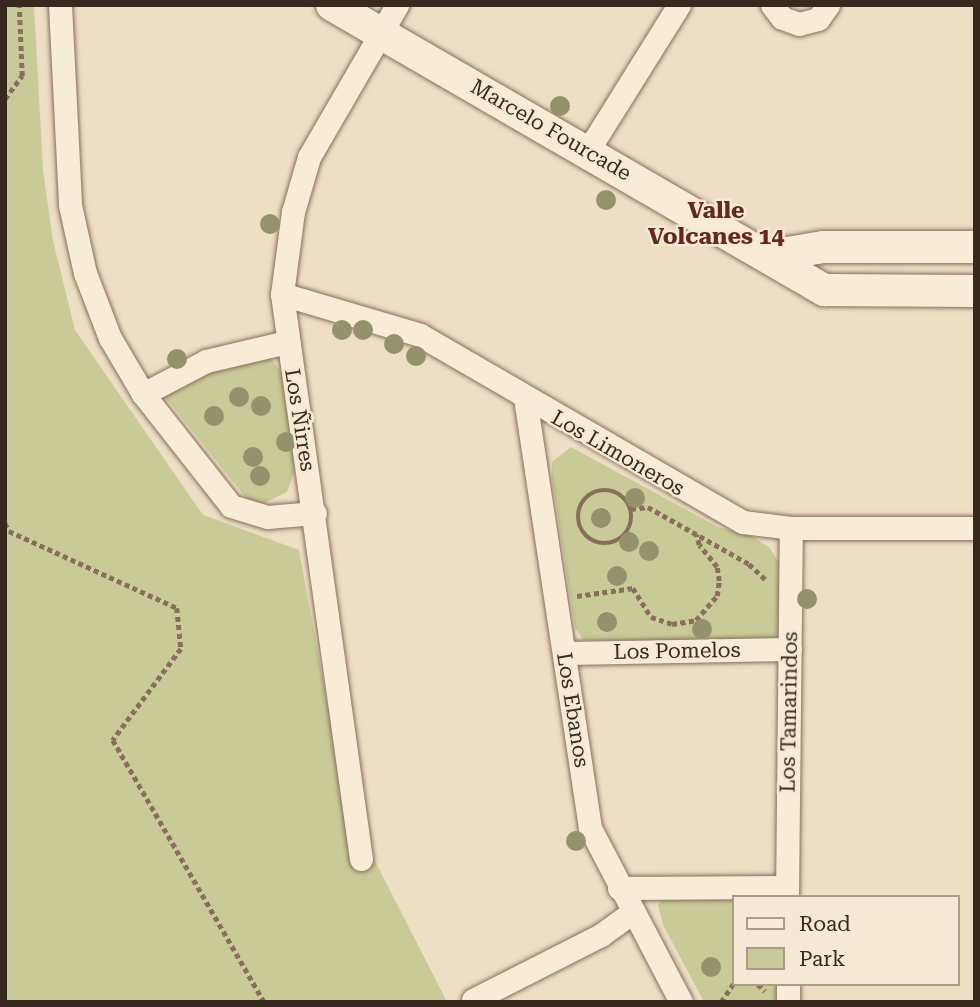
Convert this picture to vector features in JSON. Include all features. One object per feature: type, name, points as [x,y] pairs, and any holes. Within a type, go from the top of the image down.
[{"type":"main road","name":"Marcelo Fourcade","points":[[332,5],[770,256],[824,290],[975,291]]},
{"type":"main road","points":[[770,256],[823,247],[975,247]]},
{"type":"street","points":[[61,5],[67,180],[76,237],[100,318],[143,394],[231,506],[267,517],[315,513]]},
{"type":"street","name":"Los Ñirres","points":[[361,859],[315,513],[287,342],[282,294],[300,178],[397,5]]},
{"type":"street","points":[[587,152],[679,5]]},
{"type":"street","points":[[772,5],[782,18],[799,24],[818,19],[828,5]]},
{"type":"street","name":"Los Limoneros","points":[[282,294],[420,335],[724,515],[756,526],[975,528]]},
{"type":"street","points":[[143,394],[206,360],[287,342]]},
{"type":"street","name":"Los Ebanos","points":[[526,398],[590,828],[619,888],[681,1002]]},
{"type":"street","name":"Los Tamarindos","points":[[787,892],[791,528]]},
{"type":"street","name":"Los Pomelos","points":[[564,653],[790,649]]},
{"type":"street","points":[[619,888],[787,892]]},
{"type":"street","points":[[473,1000],[601,935],[633,912]]},
{"type":"path","points":[[5,99],[22,76],[19,5]]},
{"type":"path","points":[[594,492],[620,495],[631,509],[631,527],[611,544],[593,542],[580,530],[578,512],[594,492]]},
{"type":"path","points":[[631,509],[648,506],[762,573],[772,593]]},
{"type":"path","points":[[5,523],[9,531],[177,608],[181,649],[113,740],[264,1002]]},
{"type":"path","points":[[555,599],[633,588],[651,617],[672,624],[696,620],[717,596],[719,581],[717,567],[699,545],[696,534]]},
{"type":"path","points":[[721,1002],[732,986]]},
{"type":"green space","points":[[5,5],[34,5],[43,170],[53,241],[75,330],[203,515],[299,550],[346,804],[447,1002],[5,1002]]},
{"type":"green space","points":[[270,357],[281,372],[296,466],[287,492],[264,503],[248,500],[166,398],[174,388],[210,369]]},
{"type":"green space","points":[[571,447],[718,527],[751,536],[769,547],[783,569],[782,641],[583,640],[575,627],[552,478],[552,462]]},
{"type":"green space","points":[[664,897],[732,897],[732,986],[780,986],[780,1002],[704,1002],[663,925],[658,905]]},
{"type":"district","name":"Valle Volcanes 14","points":[[716,224]]}]
